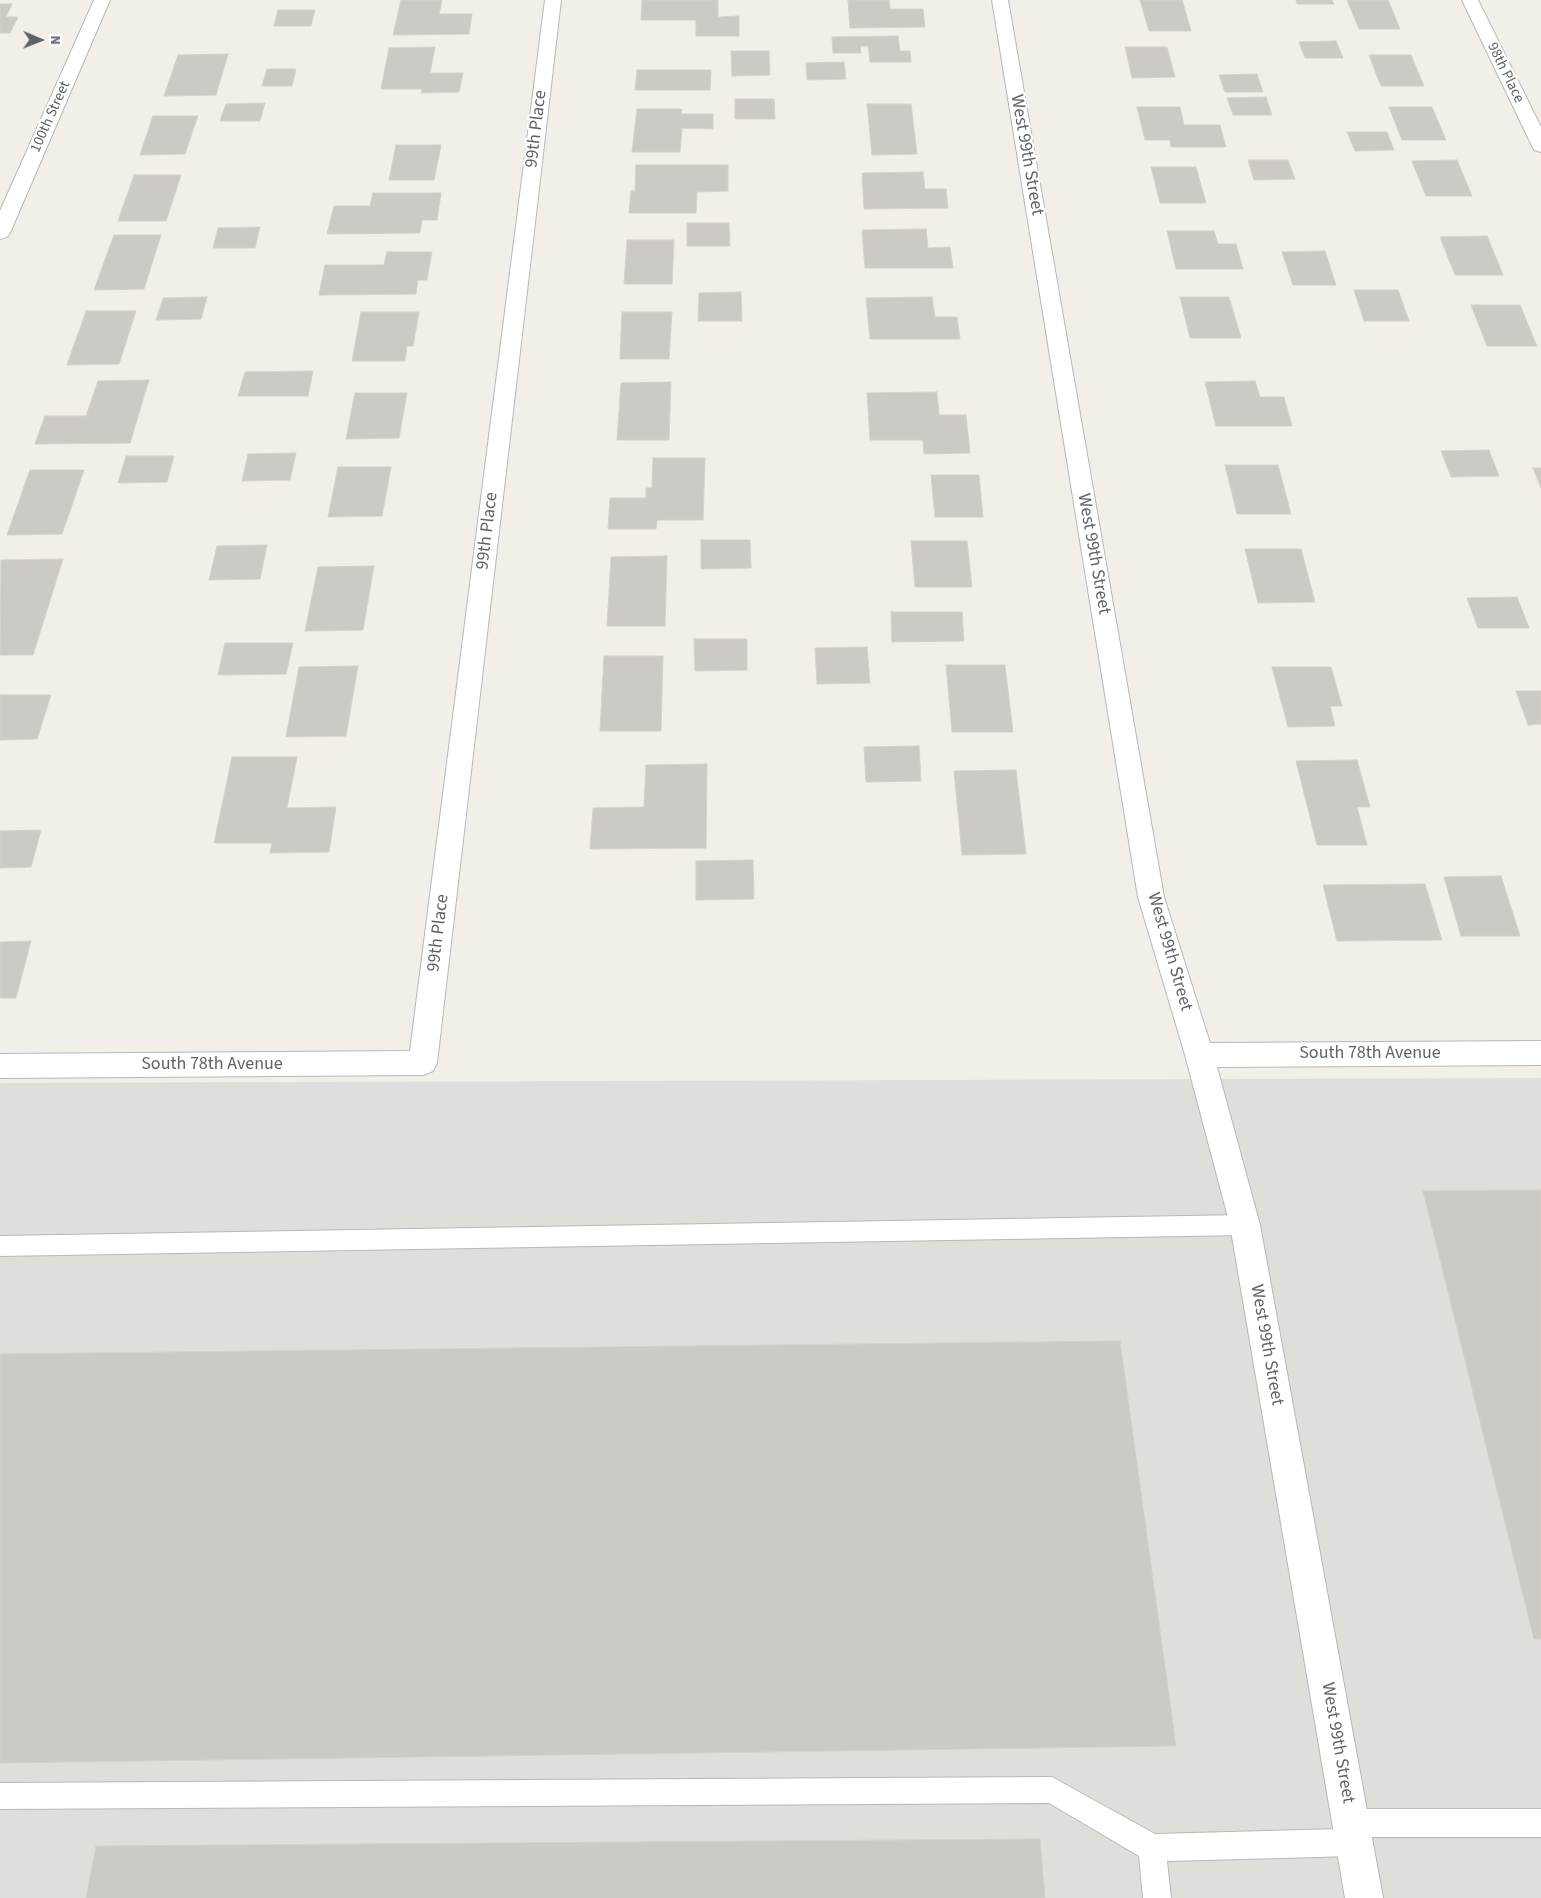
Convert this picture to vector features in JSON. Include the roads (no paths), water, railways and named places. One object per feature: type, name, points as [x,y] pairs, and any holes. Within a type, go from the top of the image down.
[{"type":"street","name":"100th Street","points":[[0,233],[102,0]]},
{"type":"street","name":"99th Place","points":[[424,1063],[553,0]]},
{"type":"street","name":"West 99th Street","points":[[1000,0],[1151,897],[1199,1055],[1245,1225],[1364,1898]]},
{"type":"street","name":"98th Place","points":[[1470,0],[1541,146]]},
{"type":"street","name":"South 78th Avenue","points":[[1199,1055],[1541,1053]]},
{"type":"street","name":"South 78th Avenue","points":[[0,1066],[424,1063]]},
{"type":"lane","points":[[0,1246],[1245,1225]]},
{"type":"lane","points":[[0,1796],[1052,1790],[1152,1848],[1353,1833],[1541,1822]]},
{"type":"lane","points":[[1152,1848],[1157,1898]]}]
